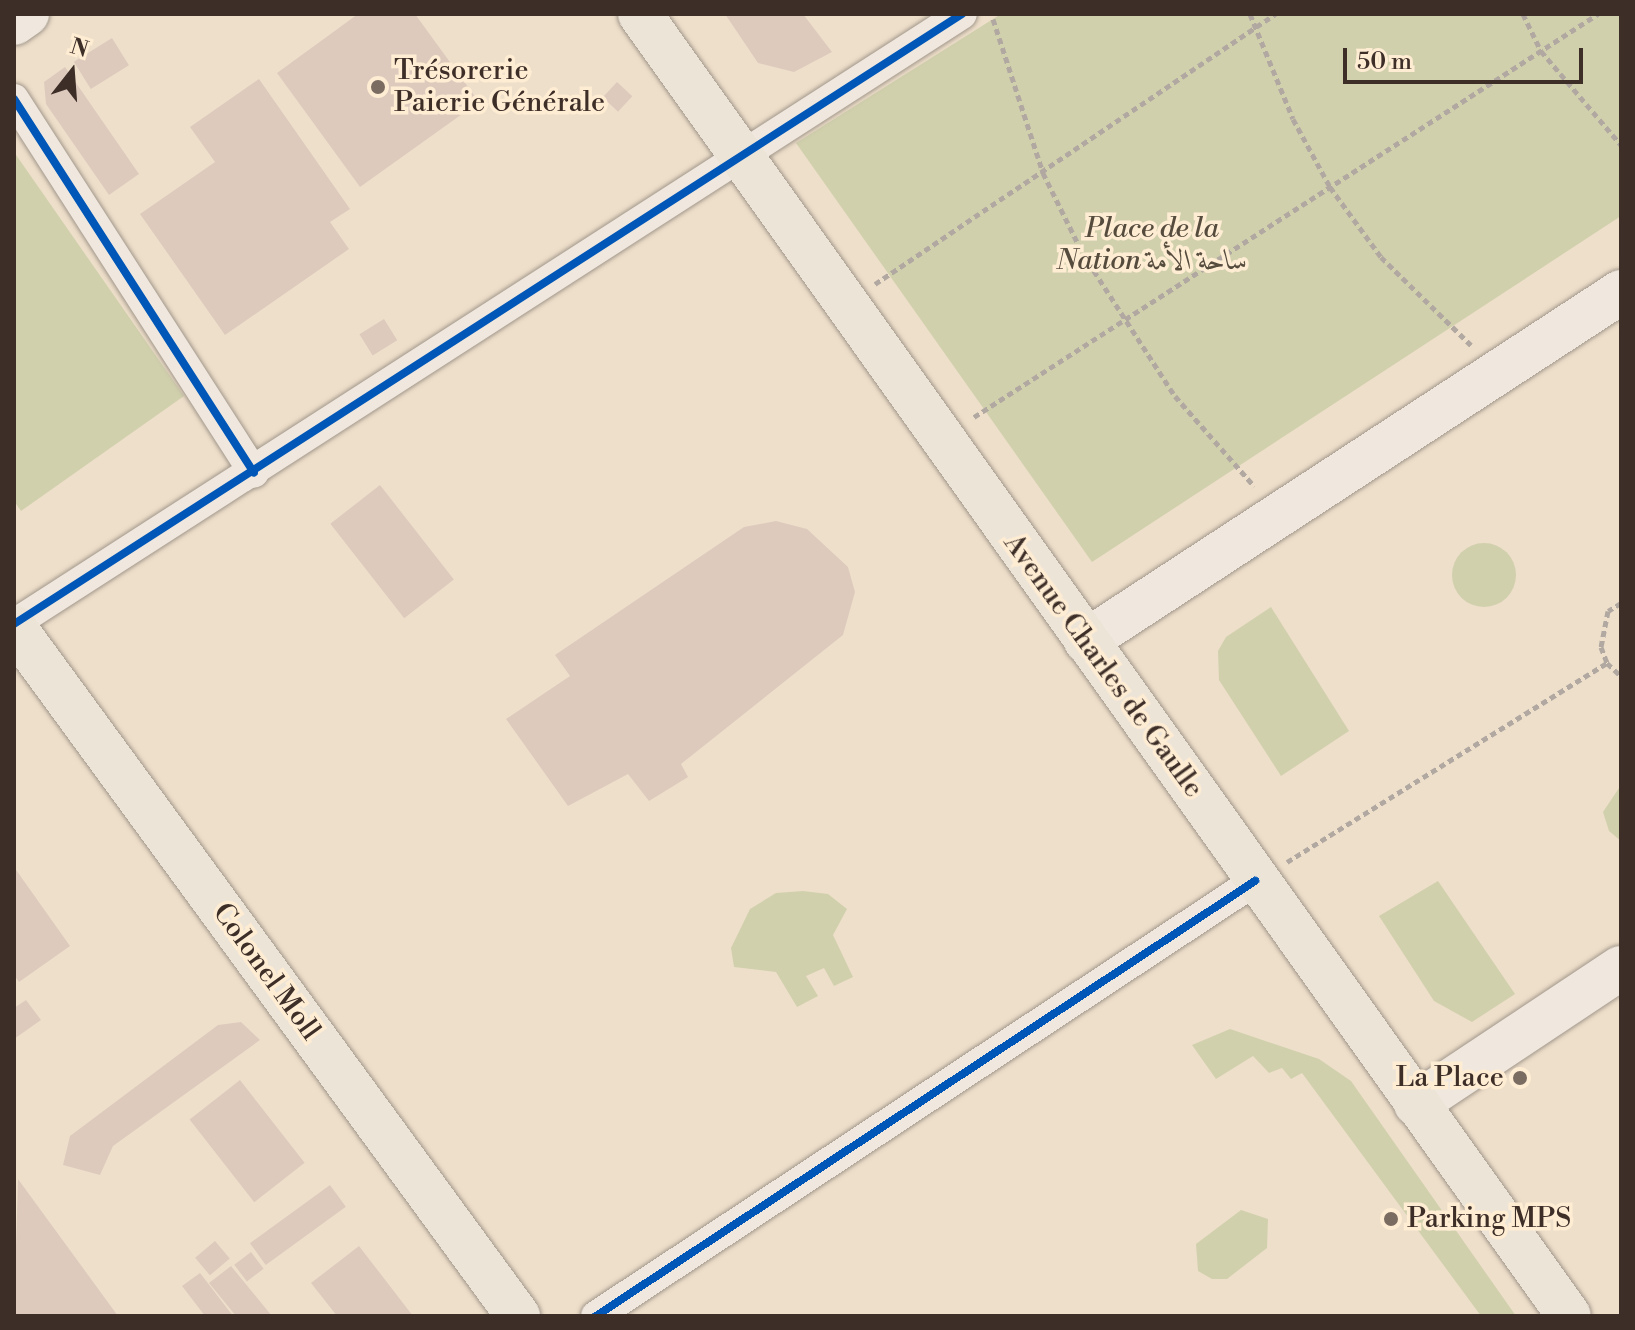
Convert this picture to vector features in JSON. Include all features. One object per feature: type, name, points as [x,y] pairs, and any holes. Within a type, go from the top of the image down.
[{"type":"main road","points":[[14,23],[27,14]]},
{"type":"main road","name":"Avenue Charles de Gaulle","points":[[640,14],[939,439],[1569,1316]]},
{"type":"main road","points":[[1086,641],[1621,292]]},
{"type":"main road","name":"Colonel Moll","points":[[14,626],[518,1316]]},
{"type":"main road","points":[[1416,1104],[1621,968]]},
{"type":"street","points":[[14,626],[962,14]]},
{"type":"street","points":[[14,99],[254,473]]},
{"type":"street","points":[[596,1316],[1255,881]]},
{"type":"path","points":[[992,14],[1043,173],[1123,322],[1175,396],[1280,515]]},
{"type":"path","points":[[1250,14],[1330,187],[1381,257],[1500,371]]},
{"type":"path","points":[[844,304],[1256,32],[1276,14]]},
{"type":"path","points":[[1523,14],[1541,51],[1621,145]]},
{"type":"path","points":[[939,439],[1598,14]]},
{"type":"path","points":[[1621,603],[1608,611],[1601,647],[1607,663],[1621,676]]},
{"type":"path","points":[[1255,881],[1607,663]]},
{"type":"green space","name":"Place de la Nation ساحة الأمة","points":[[1001,14],[1621,14],[1621,216],[1092,562],[796,143]]},
{"type":"green space","points":[[14,152],[184,396],[21,511],[14,501]]},
{"type":"green space","points":[[1484,543],[1496,545],[1507,552],[1514,563],[1514,587],[1507,598],[1496,605],[1484,607],[1472,605],[1461,598],[1454,587],[1452,575],[1454,563],[1461,552],[1472,545]]},
{"type":"green space","points":[[1271,607],[1349,731],[1281,776],[1219,680],[1218,651],[1226,637]]},
{"type":"green space","points":[[1621,785],[1621,841],[1609,831],[1603,812]]},
{"type":"green space","points":[[1438,881],[1515,994],[1472,1022],[1434,1001],[1379,916]]},
{"type":"green space","points":[[803,891],[828,894],[847,909],[833,935],[853,977],[834,986],[824,968],[806,976],[818,996],[797,1007],[776,972],[734,967],[731,948],[750,909],[776,893]]},
{"type":"green space","points":[[1230,1029],[1319,1059],[1351,1081],[1516,1316],[1481,1316],[1302,1073],[1291,1079],[1282,1068],[1269,1073],[1253,1056],[1216,1079],[1192,1045]]},
{"type":"green space","points":[[1241,1210],[1268,1219],[1267,1248],[1227,1279],[1212,1279],[1198,1271],[1196,1244]]},
{"type":"building","name":"Trésorerie Paierie Générale","points":[[358,14],[415,14],[479,102],[360,187],[277,73]]},
{"type":"building","points":[[725,14],[803,14],[832,52],[794,72],[758,63]]},
{"type":"building","points":[[112,38],[129,65],[91,89],[74,62]]},
{"type":"building","points":[[65,67],[139,174],[109,195],[46,104],[44,82]]},
{"type":"building","points":[[259,79],[350,209],[330,222],[349,249],[225,335],[140,214],[215,162],[190,127]]},
{"type":"building","points":[[617,82],[632,96],[618,112],[603,97]]},
{"type":"building","points":[[384,319],[397,340],[373,356],[359,334]]},
{"type":"building","points":[[380,485],[454,580],[404,618],[330,524]]},
{"type":"building","points":[[776,521],[807,529],[848,567],[855,592],[843,635],[681,764],[688,777],[649,801],[628,774],[568,806],[506,719],[570,676],[555,655],[744,527]]},
{"type":"building","points":[[14,867],[70,946],[19,982],[14,975]]},
{"type":"building","points":[[26,1000],[41,1020],[14,1039],[14,1008]]},
{"type":"building","points":[[241,1022],[260,1040],[113,1146],[100,1175],[63,1165],[70,1136],[218,1025]]},
{"type":"building","points":[[240,1080],[305,1163],[254,1202],[190,1119]]},
{"type":"building","points":[[18,1179],[118,1316],[14,1316]]},
{"type":"building","points":[[330,1185],[346,1207],[266,1265],[250,1243]]},
{"type":"building","points":[[215,1241],[230,1259],[210,1275],[195,1258]]},
{"type":"building","points":[[359,1246],[413,1316],[337,1316],[311,1283]]},
{"type":"building","points":[[251,1252],[264,1269],[247,1281],[234,1265]]},
{"type":"building","points":[[231,1266],[272,1316],[236,1316],[209,1283]]},
{"type":"building","points":[[200,1273],[233,1316],[205,1316],[182,1286]]},
{"type":"cycle path","points":[[14,624],[962,14]]},
{"type":"cycle path","points":[[14,99],[254,473]]},
{"type":"cycle path","points":[[596,1316],[1255,881]]},
{"type":"place","name":"Trésorerie Paierie Générale","points":[[378,87]]},
{"type":"place","name":"La Place","points":[[1520,1078]]},
{"type":"place","name":"Parking MPS","points":[[1391,1219]]}]
